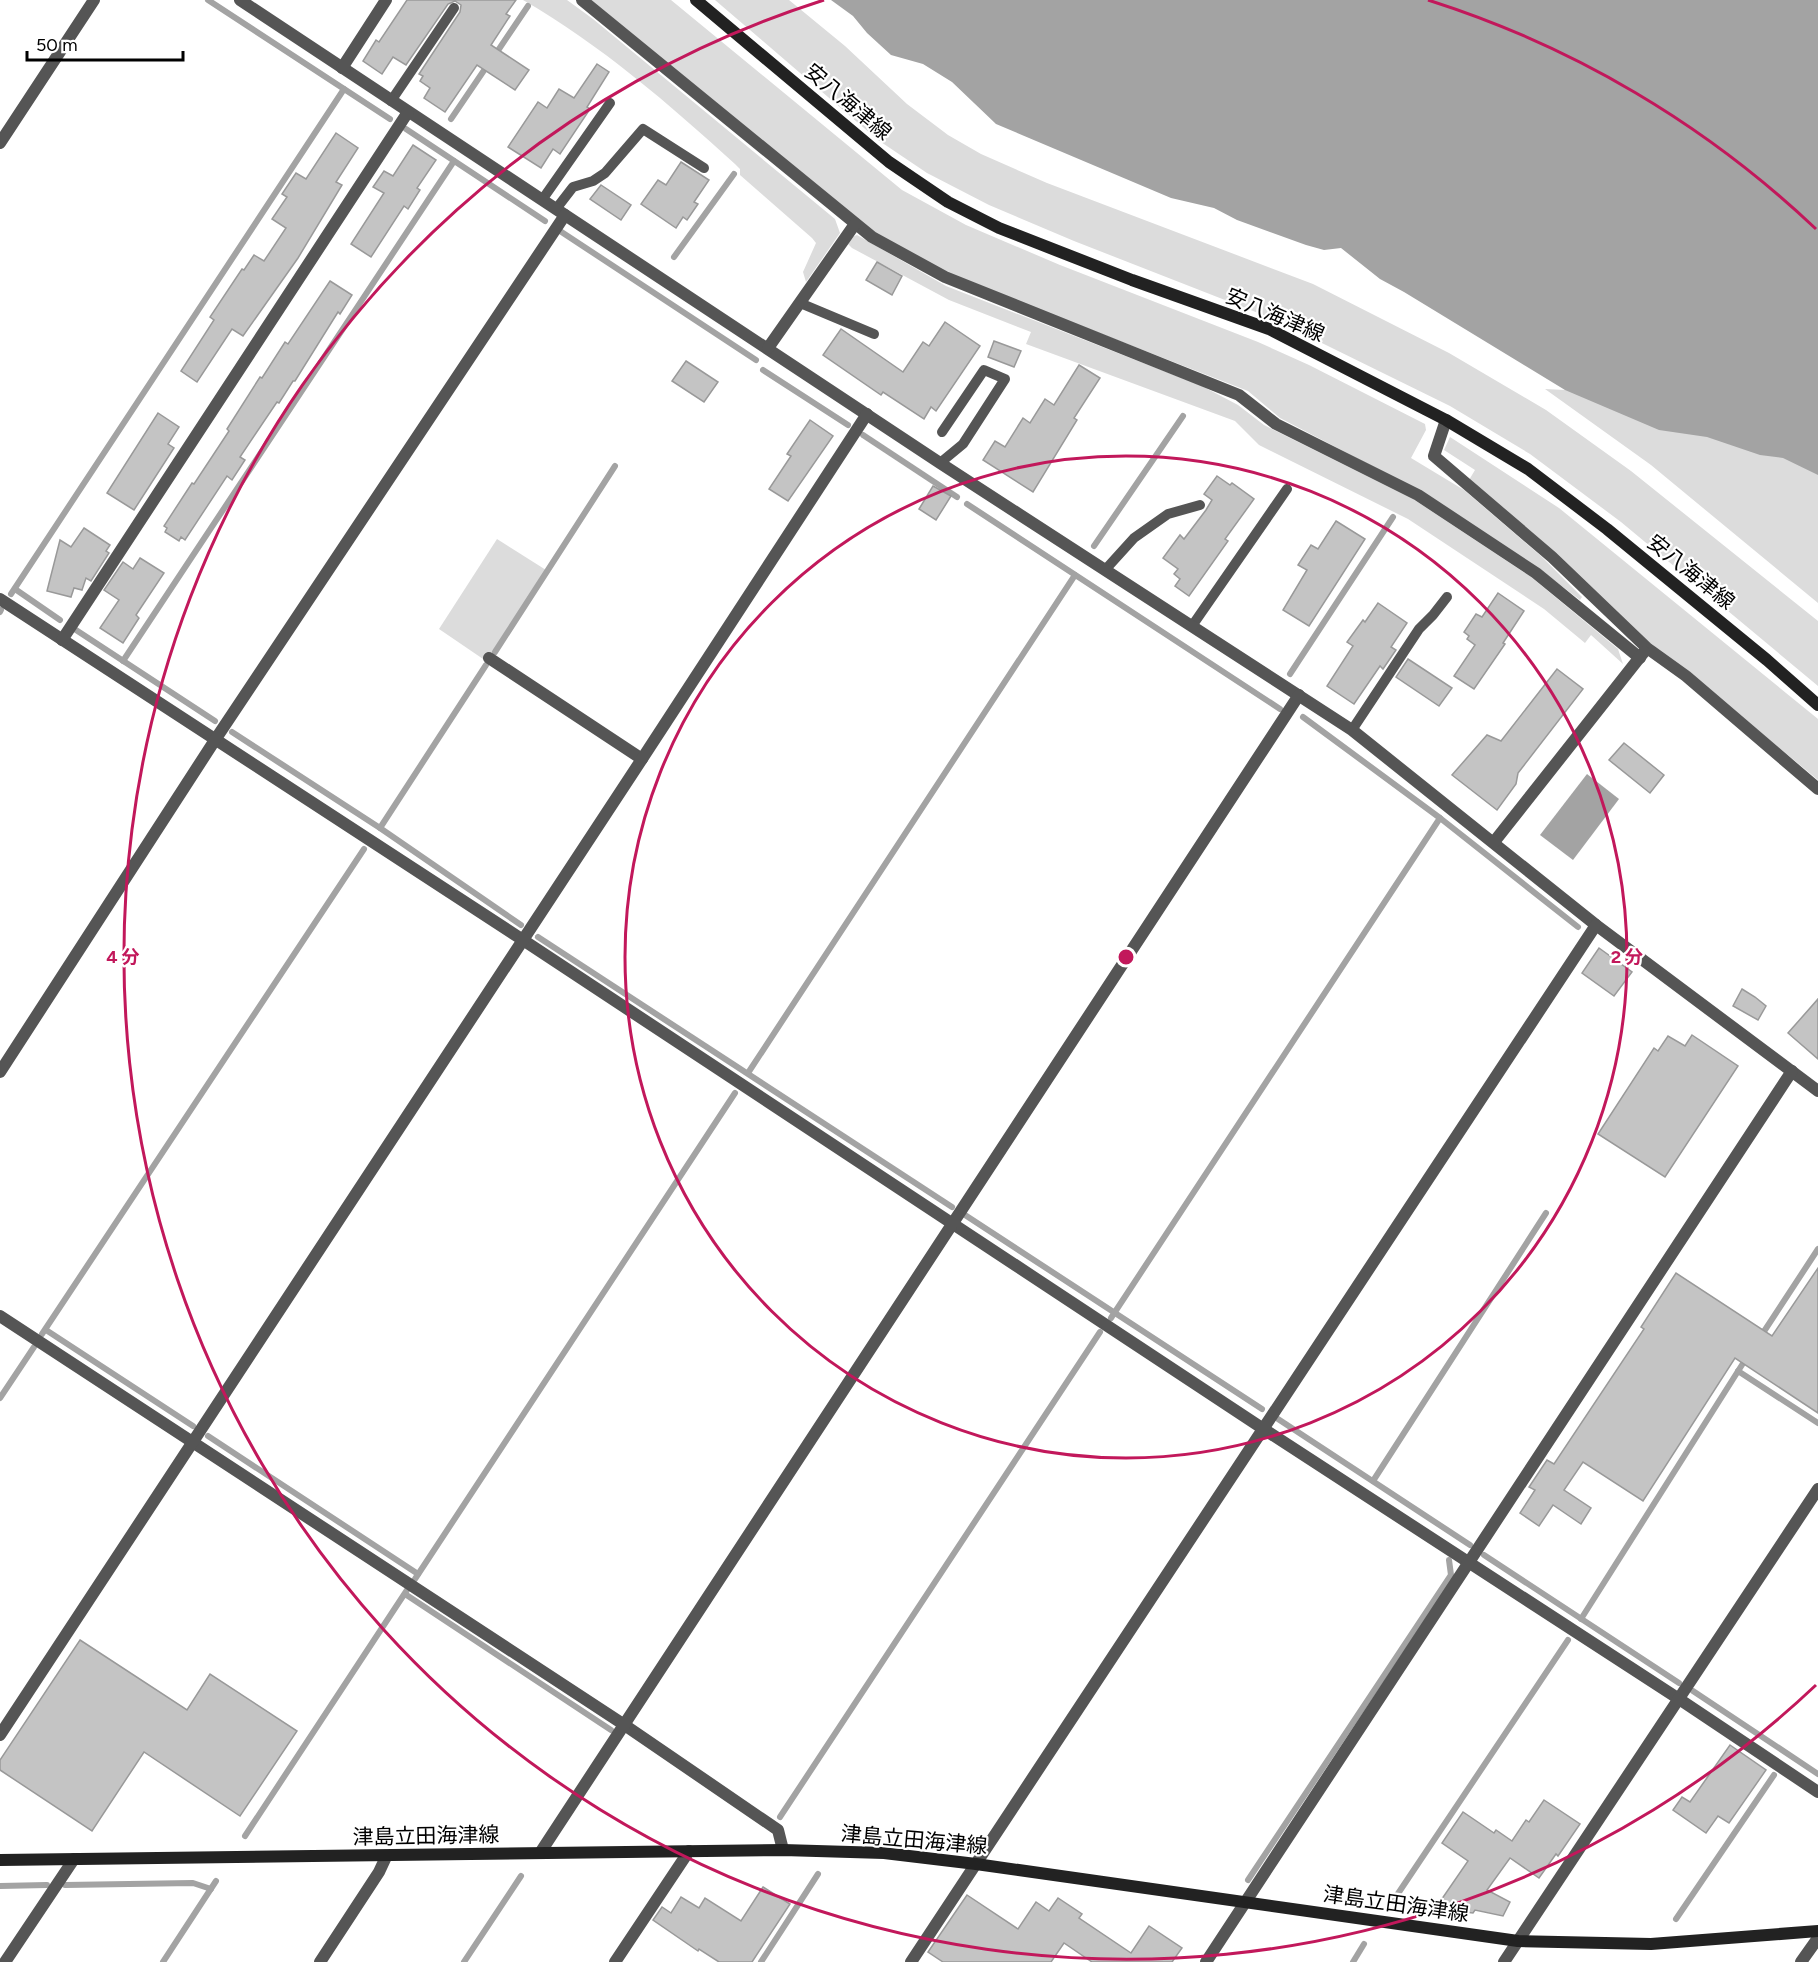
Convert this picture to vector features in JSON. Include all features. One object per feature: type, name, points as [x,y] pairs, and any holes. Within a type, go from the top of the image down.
[{"type":"main road","name":"安八海津線","points":[[696,0],[890,162],[948,202],[999,228],[1132,280],[1269,329],[1446,420],[1528,469],[1607,529],[1767,660],[1818,705]]},
{"type":"main road","name":"津島立田海津線","points":[[0,1860],[386,1857],[783,1850],[884,1853],[1518,1941],[1651,1944],[1818,1931]]},
{"type":"street","points":[[0,143],[94,0]]},
{"type":"street","points":[[240,0],[940,464],[1352,730],[1596,925],[1818,1091]]},
{"type":"street","points":[[342,68],[386,0]]},
{"type":"street","points":[[582,0],[872,237],[945,277],[1239,395],[1276,424],[1427,501],[1536,573],[1644,653],[1686,676],[1818,789]]},
{"type":"street","points":[[62,640],[408,112]]},
{"type":"street","points":[[0,1072],[560,212]]},
{"type":"street","points":[[768,348],[855,224]]},
{"type":"street","points":[[0,1736],[867,414]]},
{"type":"street","points":[[1446,420],[1434,456],[1552,557],[1644,653]]},
{"type":"street","points":[[0,599],[523,940],[1818,1792]]},
{"type":"street","points":[[1494,842],[1644,653]]},
{"type":"street","points":[[489,658],[642,759]]},
{"type":"street","points":[[540,1853],[1299,695]]},
{"type":"street","points":[[911,1962],[1596,925]]},
{"type":"street","points":[[1206,1962],[1792,1071]]},
{"type":"street","points":[[0,1316],[623,1724],[778,1830],[783,1850]]},
{"type":"street","points":[[1504,1962],[1818,1489]]},
{"type":"street","points":[[615,1962],[689,1851]]},
{"type":"street","points":[[320,1962],[379,1872],[386,1857]]},
{"type":"street","points":[[5,1962],[74,1859]]},
{"type":"street","points":[[1802,1962],[1818,1938]]},
{"type":"lane","points":[[391,101],[454,8]]},
{"type":"lane","points":[[542,200],[610,103]]},
{"type":"lane","points":[[560,212],[573,187],[593,181],[605,173],[643,129],[704,168]]},
{"type":"lane","points":[[800,303],[874,334]]},
{"type":"lane","points":[[940,464],[963,444],[1005,379],[984,370],[942,432]]},
{"type":"lane","points":[[1191,626],[1287,489]]},
{"type":"lane","points":[[1105,570],[1134,538],[1168,514],[1200,505]]},
{"type":"lane","points":[[1352,730],[1419,629],[1447,597]]},
{"type":"shaded area","points":[[523,0],[567,0],[835,219],[840,233],[806,282],[803,272],[816,243],[812,238],[740,175],[740,169],[735,164],[634,76],[580,36]]},
{"type":"shaded area","points":[[590,0],[671,0],[902,190],[966,225],[1060,265],[1258,342],[1309,365],[1425,424],[1426,430],[1411,458],[1464,490],[1541,556],[1582,597],[1580,600],[1542,571],[1420,491],[1280,418],[1248,391],[951,275],[883,238],[850,215]]},
{"type":"shaded area","points":[[715,0],[789,0],[845,46],[907,104],[948,135],[981,154],[1047,183],[1313,284],[1449,353],[1546,410],[1631,471],[1818,621],[1818,686],[1621,522],[1530,454],[1450,406],[1271,318],[1074,241],[989,205],[927,173],[878,140]]},
{"type":"shaded area","points":[[831,0],[1818,0],[1818,475],[1783,458],[1760,455],[1707,437],[1659,430],[1565,390],[1380,279],[1341,248],[1324,250],[1306,245],[1237,220],[1214,208],[1171,198],[996,124],[952,82],[923,64],[891,55],[867,33],[853,16]]},
{"type":"shaded area","points":[[857,235],[946,286],[1202,386],[1238,405],[1264,425],[1413,499],[1531,577],[1618,649],[1623,664],[1591,635],[1585,643],[1544,609],[1408,519],[1259,445],[1235,421],[1026,344],[1031,332],[949,300],[852,248],[848,244],[852,237]]},
{"type":"shaded area","points":[[1818,386],[1818,603],[1651,465],[1545,389],[1627,393]]},
{"type":"shaded area","points":[[1450,437],[1559,508],[1818,719],[1818,780],[1649,642],[1469,480],[1475,470],[1444,450]]},
{"type":"shaded area","points":[[497,539],[546,570],[486,661],[439,629]]},
{"type":"shaded area","points":[[1587,774],[1619,799],[1573,860],[1540,835]]},
{"type":"building","points":[[407,0],[516,0],[506,14],[510,16],[491,45],[529,70],[515,90],[477,65],[445,112],[424,98],[430,88],[420,81],[423,76],[419,74],[460,12],[461,5],[455,1],[448,4],[406,65],[393,57],[382,74],[363,61],[376,40],[379,42]]},
{"type":"building","points":[[597,64],[609,72],[587,107],[590,109],[560,154],[553,149],[541,168],[508,147],[538,102],[547,108],[559,89],[574,98]]},
{"type":"building","points":[[336,133],[358,148],[336,182],[342,185],[298,258],[243,336],[232,329],[197,382],[181,371],[214,320],[210,317],[254,255],[264,261],[286,228],[272,219],[287,197],[282,194],[296,173],[306,179]]},
{"type":"building","points":[[413,145],[436,160],[417,188],[420,190],[408,209],[404,206],[371,257],[351,244],[384,193],[373,187],[384,171],[393,176]]},
{"type":"building","points":[[681,162],[709,180],[694,202],[698,204],[687,220],[683,217],[676,228],[641,204],[658,180],[666,185]]},
{"type":"building","points":[[601,185],[631,205],[621,220],[590,199]]},
{"type":"building","points":[[877,262],[902,276],[892,295],[866,280]]},
{"type":"building","points":[[330,281],[352,295],[340,314],[338,312],[295,381],[279,403],[277,402],[240,457],[245,460],[232,480],[227,476],[185,540],[181,537],[179,541],[165,532],[167,528],[164,526],[229,431],[227,429],[260,377],[262,378],[285,342],[288,344]]},
{"type":"building","points":[[945,322],[980,346],[936,411],[931,407],[924,419],[883,392],[881,395],[823,355],[841,329],[903,372],[923,342],[929,346]]},
{"type":"building","points":[[994,341],[1021,351],[1014,367],[988,357]]},
{"type":"building","points":[[686,361],[718,382],[704,402],[672,381]]},
{"type":"building","points":[[1079,365],[1100,378],[1074,418],[1077,420],[1033,492],[983,460],[995,441],[1005,447],[1023,418],[1030,423],[1045,399],[1054,405]]},
{"type":"building","points":[[158,413],[179,427],[168,444],[174,448],[134,510],[107,493]]},
{"type":"building","points":[[810,420],[833,436],[788,501],[769,489],[791,456],[787,454]]},
{"type":"building","points":[[1217,476],[1230,485],[1232,483],[1254,499],[1225,539],[1228,541],[1189,596],[1175,586],[1180,579],[1174,574],[1178,569],[1163,558],[1180,535],[1184,539],[1206,510],[1212,500],[1204,494]]},
{"type":"building","points":[[933,486],[951,496],[936,520],[919,509]]},
{"type":"building","points":[[1336,521],[1365,539],[1309,626],[1283,610],[1307,570],[1298,565],[1311,545],[1318,549]]},
{"type":"building","points":[[84,528],[110,545],[106,551],[109,553],[91,581],[86,578],[82,590],[74,588],[71,597],[47,591],[60,540],[71,547]]},
{"type":"building","points":[[140,558],[164,573],[136,615],[139,618],[123,643],[100,628],[119,600],[104,590],[123,562],[133,569]]},
{"type":"building","points":[[1498,593],[1524,611],[1503,643],[1505,644],[1474,689],[1454,676],[1475,645],[1467,639],[1469,636],[1464,632],[1476,614],[1482,617]]},
{"type":"building","points":[[1378,603],[1407,623],[1391,647],[1396,650],[1383,669],[1380,666],[1354,704],[1327,686],[1353,646],[1347,642]]},
{"type":"building","points":[[1408,659],[1452,688],[1439,706],[1396,677]]},
{"type":"building","points":[[1557,669],[1583,689],[1518,773],[1516,784],[1497,810],[1452,775],[1487,735],[1501,741]]},
{"type":"building","points":[[1624,743],[1664,775],[1650,793],[1609,760]]},
{"type":"building","points":[[1599,948],[1632,972],[1614,996],[1582,973]]},
{"type":"building","points":[[1742,989],[1766,1006],[1758,1020],[1733,1006]]},
{"type":"building","points":[[1818,999],[1818,1059],[1788,1033]]},
{"type":"building","points":[[1692,1035],[1738,1066],[1665,1177],[1598,1134],[1654,1048],[1658,1051],[1668,1036],[1685,1046]]},
{"type":"building","points":[[1818,1268],[1818,1413],[1735,1358],[1643,1501],[1583,1462],[1564,1490],[1591,1508],[1581,1524],[1553,1505],[1539,1526],[1520,1513],[1535,1490],[1529,1487],[1547,1460],[1554,1464],[1644,1329],[1641,1327],[1676,1273],[1772,1336]]},
{"type":"building","points":[[80,1640],[187,1710],[210,1674],[297,1731],[240,1816],[144,1752],[92,1831],[0,1770],[0,1760]]},
{"type":"building","points":[[1730,1745],[1766,1770],[1729,1823],[1718,1816],[1706,1833],[1673,1810],[1682,1797],[1690,1802]]},
{"type":"building","points":[[1544,1800],[1580,1824],[1558,1856],[1556,1854],[1539,1878],[1510,1858],[1487,1890],[1510,1902],[1503,1916],[1475,1910],[1473,1913],[1435,1909],[1468,1861],[1442,1843],[1463,1812],[1494,1833],[1496,1830],[1512,1841],[1526,1820],[1529,1822]]},
{"type":"building","points":[[763,1887],[790,1904],[752,1962],[719,1962],[699,1949],[698,1951],[653,1920],[662,1907],[671,1913],[681,1897],[699,1908],[705,1898],[741,1921]]},
{"type":"building","points":[[967,1895],[1018,1929],[1036,1902],[1049,1911],[1058,1898],[1082,1914],[1079,1918],[1131,1953],[1149,1926],[1182,1948],[1172,1962],[1092,1962],[1064,1943],[1051,1962],[943,1962],[928,1952]]},
{"type":"waterway","points":[[208,0],[390,119]]},
{"type":"waterway","points":[[495,55],[528,6]]},
{"type":"waterway","points":[[451,119],[489,63]]},
{"type":"waterway","points":[[11,594],[344,89]]},
{"type":"waterway","points":[[406,129],[545,221]]},
{"type":"waterway","points":[[123,661],[454,161]]},
{"type":"waterway","points":[[674,257],[734,174]]},
{"type":"waterway","points":[[560,231],[756,360]]},
{"type":"waterway","points":[[763,370],[848,425]]},
{"type":"waterway","points":[[1094,546],[1183,416]]},
{"type":"waterway","points":[[863,435],[957,497]]},
{"type":"waterway","points":[[495,652],[615,466]]},
{"type":"waterway","points":[[967,504],[1280,709]]},
{"type":"waterway","points":[[1290,674],[1393,517]]},
{"type":"waterway","points":[[748,1073],[1075,575]]},
{"type":"waterway","points":[[15,589],[60,620]]},
{"type":"waterway","points":[[76,630],[215,721]]},
{"type":"waterway","points":[[380,828],[486,665]]},
{"type":"waterway","points":[[1303,717],[1440,818],[1578,927]]},
{"type":"waterway","points":[[232,732],[380,828],[521,925]]},
{"type":"waterway","points":[[1111,1318],[1440,818]]},
{"type":"waterway","points":[[42,1334],[364,849]]},
{"type":"waterway","points":[[538,937],[952,1207]]},
{"type":"waterway","points":[[415,1579],[735,1093]]},
{"type":"waterway","points":[[1373,1481],[1546,1213]]},
{"type":"waterway","points":[[965,1215],[1262,1409]]},
{"type":"waterway","points":[[1761,1336],[1818,1249]]},
{"type":"waterway","points":[[46,1330],[193,1426]]},
{"type":"waterway","points":[[780,1817],[1100,1332]]},
{"type":"waterway","points":[[0,1398],[34,1347]]},
{"type":"waterway","points":[[1581,1619],[1747,1357]]},
{"type":"waterway","points":[[1738,1371],[1818,1423]]},
{"type":"waterway","points":[[1278,1419],[1470,1545]]},
{"type":"waterway","points":[[208,1436],[418,1574]]},
{"type":"waterway","points":[[1484,1555],[1679,1683]]},
{"type":"waterway","points":[[1248,1880],[1451,1575],[1449,1560]]},
{"type":"waterway","points":[[245,1836],[407,1590]]},
{"type":"waterway","points":[[405,1594],[611,1730]]},
{"type":"waterway","points":[[1393,1901],[1568,1640]]},
{"type":"waterway","points":[[1693,1691],[1818,1774]]},
{"type":"waterway","points":[[1676,1919],[1774,1775]]},
{"type":"waterway","points":[[761,1962],[818,1874]]},
{"type":"waterway","points":[[464,1962],[521,1876]]},
{"type":"waterway","points":[[163,1962],[216,1881]]},
{"type":"waterway","points":[[65,1885],[193,1883],[211,1889]]},
{"type":"waterway","points":[[0,1886],[47,1885]]},
{"type":"waterway","points":[[1353,1962],[1364,1944]]}]
